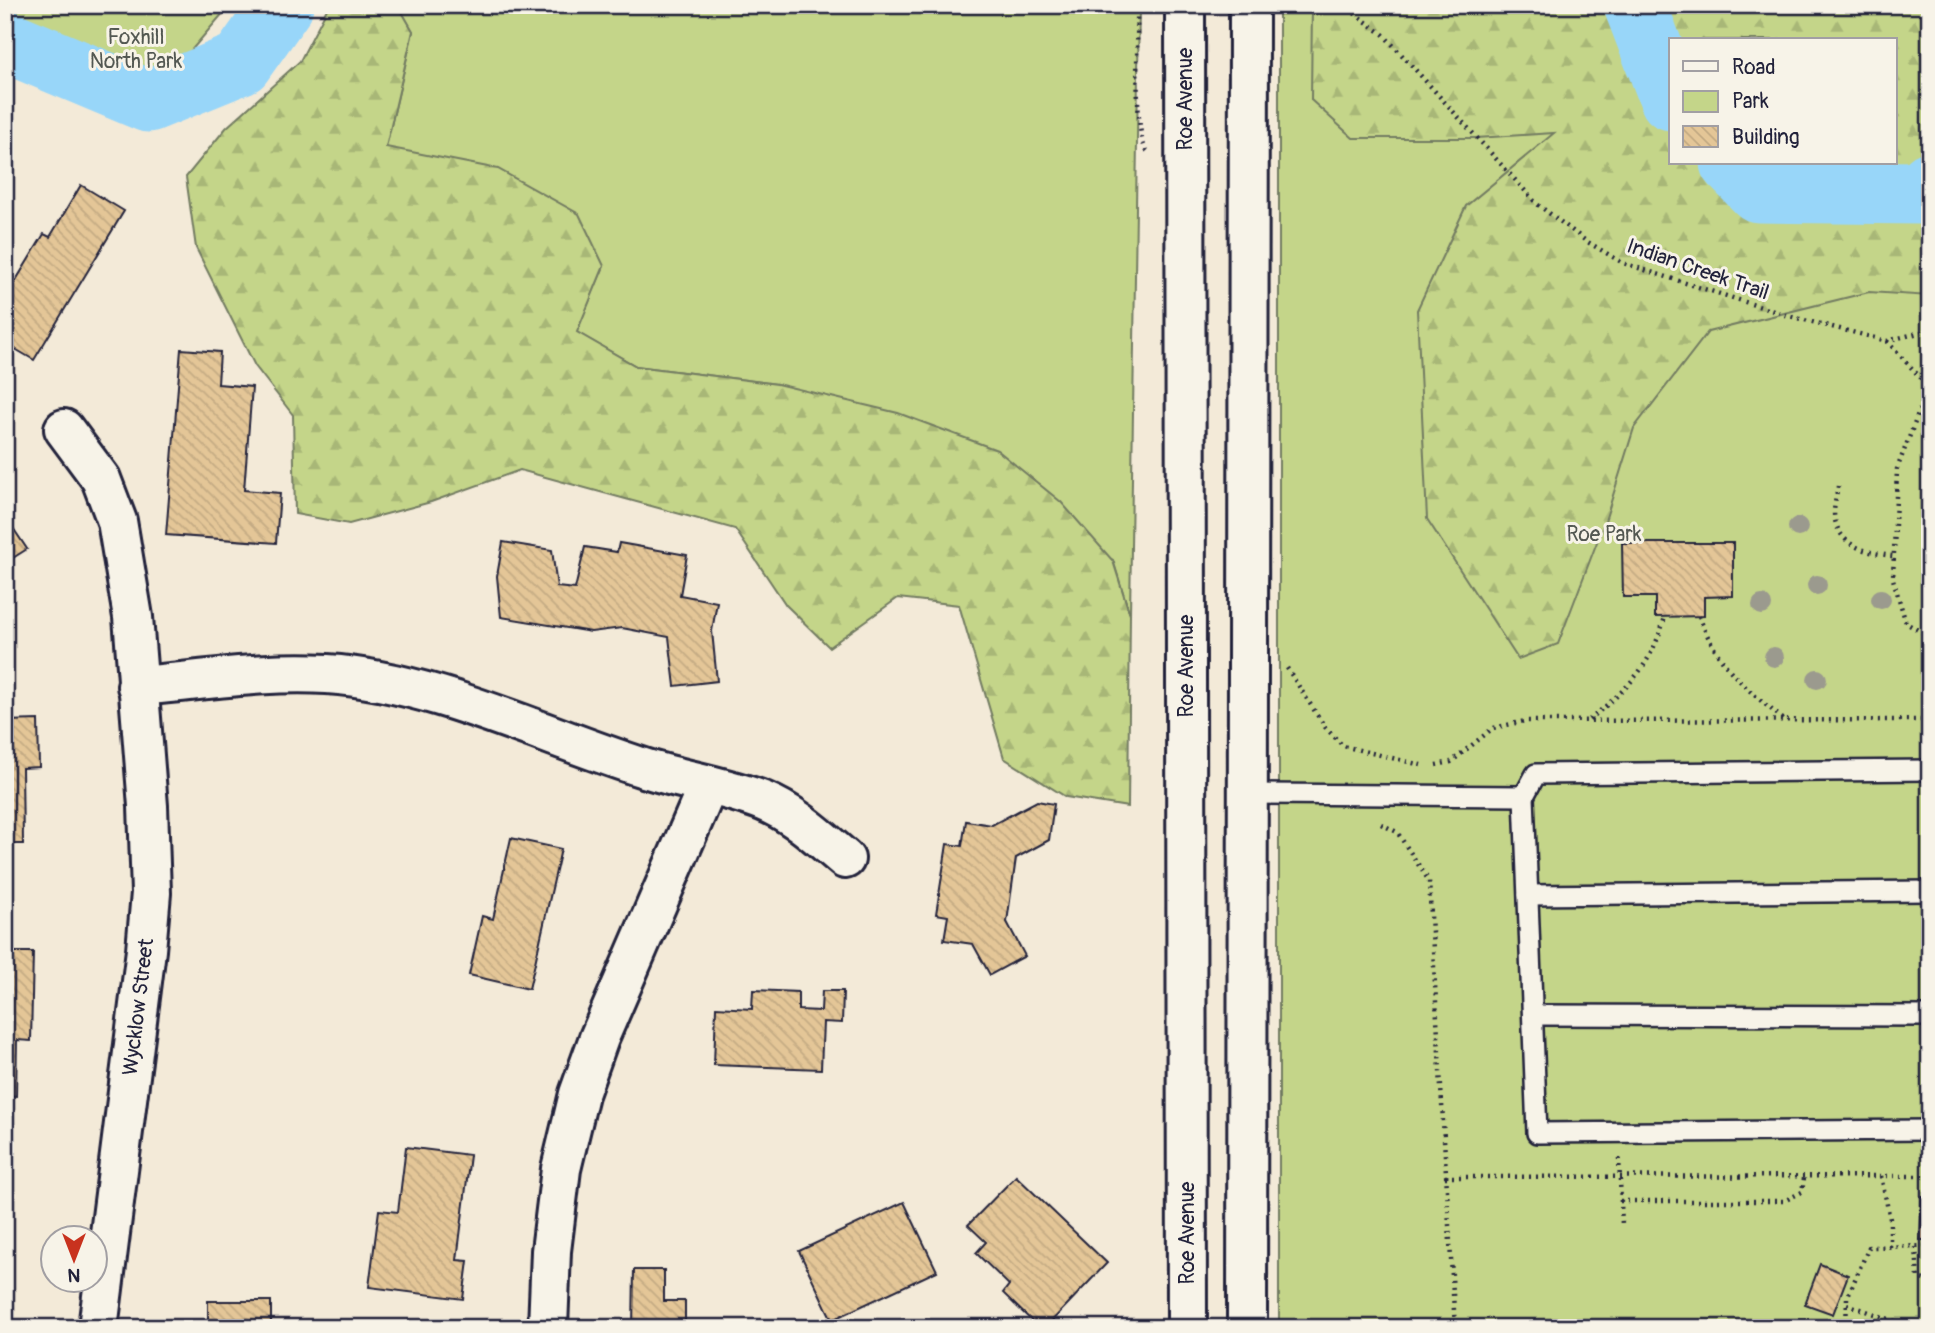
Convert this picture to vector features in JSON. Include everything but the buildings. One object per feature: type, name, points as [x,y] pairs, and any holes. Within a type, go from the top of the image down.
[{"type":"main road","name":"Roe Avenue","points":[[1185,17],[1187,1328]]},
{"type":"main road","points":[[1247,1328],[1249,19]]},
{"type":"main road","name":"Wycklow Street","points":[[64,429],[102,479],[117,521],[133,617],[148,806],[151,893],[98,1328]]},
{"type":"main road","points":[[137,686],[316,674],[389,683],[708,786],[763,801],[803,823],[845,859]]},
{"type":"main road","points":[[1186,779],[1247,794]]},
{"type":"main road","points":[[548,1328],[551,1251],[561,1169],[579,1094],[598,1038],[708,786]]},
{"type":"lane","points":[[1930,770],[1536,774],[1524,796],[1537,1133],[1930,1130]]},
{"type":"lane","points":[[1247,794],[1524,796]]},
{"type":"lane","points":[[1528,895],[1930,891]]},
{"type":"lane","points":[[1534,1015],[1930,1016]]},
{"type":"path","points":[[1142,5],[1137,14],[1139,123],[1143,146],[1152,156]]},
{"type":"path","name":"Indian Creek Trail","points":[[1343,5],[1383,34],[1537,204],[1586,241],[1623,263],[1658,276],[1887,341]]},
{"type":"path","points":[[1930,330],[1887,341],[1929,384],[1897,468],[1892,579],[1906,623],[1930,637]]},
{"type":"path","points":[[1838,486],[1835,520],[1846,541],[1864,552],[1894,556]]},
{"type":"path","points":[[1699,616],[1712,648],[1741,684],[1784,720]]},
{"type":"path","points":[[1588,720],[1628,688],[1656,650],[1665,617]]},
{"type":"path","points":[[1286,666],[1325,727],[1343,746],[1429,767],[1451,762],[1493,728],[1525,721],[1930,720]]},
{"type":"path","points":[[1371,818],[1397,832],[1429,881],[1455,1328]]},
{"type":"path","points":[[1618,1133],[1622,1225]]},
{"type":"path","points":[[1445,1177],[1804,1178],[1930,1175]]},
{"type":"path","points":[[1881,1176],[1890,1219],[1890,1247]]},
{"type":"path","points":[[1620,1201],[1784,1200],[1802,1192],[1804,1178]]},
{"type":"path","points":[[1846,1328],[1847,1304],[1869,1247],[1930,1247]]},
{"type":"path","points":[[1916,1247],[1918,1278],[1930,1282]]},
{"type":"path","points":[[1847,1304],[1914,1328]]},
{"type":"green space","name":"Foxhill North Park","points":[[5,5],[230,5],[148,101],[6,41]]},
{"type":"green space","points":[[329,5],[398,5],[413,31],[386,147],[498,169],[579,214],[604,266],[577,332],[636,366],[777,384],[898,413],[997,450],[1061,502],[1113,561],[1130,615],[1128,807],[1066,797],[1004,758],[959,605],[898,598],[829,647],[786,605],[735,529],[520,470],[431,502],[349,524],[295,514],[293,415],[255,366],[196,248],[186,177],[226,128],[300,61]]},
{"type":"green space","points":[[398,5],[1139,5],[1130,615],[1113,560],[777,384],[636,366],[576,332],[604,266],[386,147],[413,32]]},
{"type":"green space","name":"Roe Park","points":[[1279,5],[1561,5],[1669,160],[1669,164],[1930,236],[1930,1328],[1279,1328]]},
{"type":"green space","points":[[1312,5],[1930,5],[1930,296],[1869,292],[1708,332],[1634,428],[1605,521],[1558,644],[1518,659],[1427,519],[1417,310],[1466,206],[1554,133],[1476,138],[1353,138],[1311,100]]},
{"type":"waterway","points":[[5,41],[148,101],[241,63],[282,5]]},
{"type":"waterway","points":[[1635,5],[1669,94]]},
{"type":"waterway","points":[[1732,164],[1758,191],[1919,193],[1930,183]]}]
